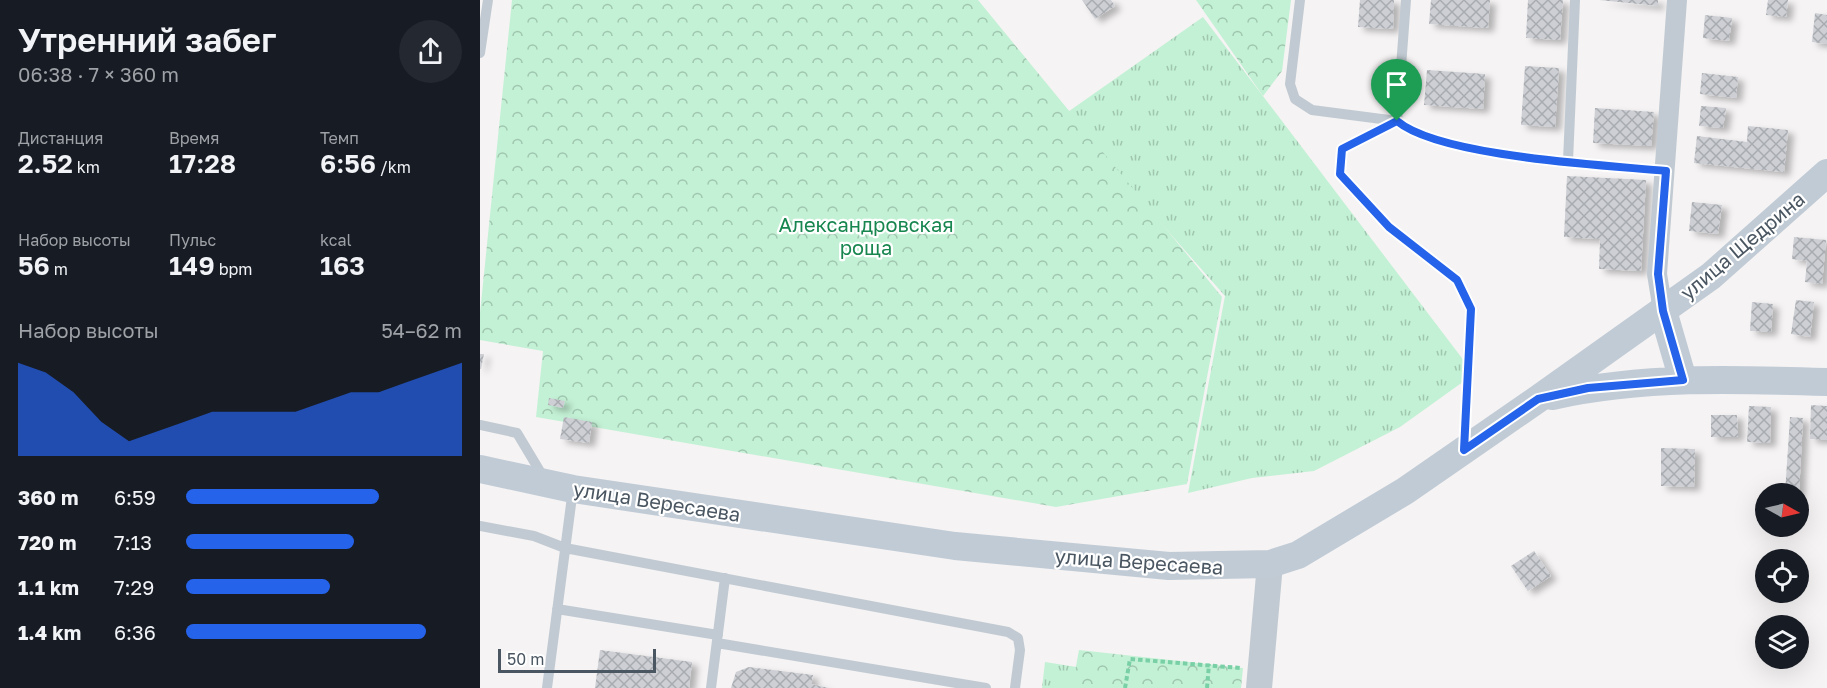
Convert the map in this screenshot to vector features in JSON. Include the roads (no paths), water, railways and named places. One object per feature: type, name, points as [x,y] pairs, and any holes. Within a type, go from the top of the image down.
[{"type":"main road","name":"улица Щедрина","points":[[1538,399],[1711,276],[1827,173]]},
{"type":"main road","points":[[1663,311],[1683,380]]},
{"type":"main road","name":"улица Вересаева","points":[[480,469],[560,486],[955,546],[1169,566],[1227,567],[1270,564],[1302,552],[1405,491],[1538,399],[1588,388],[1683,380],[1827,382]]},
{"type":"street","points":[[1663,311],[1658,274],[1677,0]]},
{"type":"street","points":[[1260,679],[1270,564]]},
{"type":"lane","points":[[480,53],[488,0]]},
{"type":"lane","points":[[1300,0],[1290,84],[1294,99],[1312,111],[1397,121],[1410,132],[1452,143],[1530,158],[1666,171]]},
{"type":"lane","points":[[1397,121],[1406,0]]},
{"type":"lane","points":[[1568,161],[1575,0]]},
{"type":"lane","points":[[480,425],[517,433],[560,486],[565,548],[547,688]]},
{"type":"lane","points":[[480,526],[534,536],[565,548],[1008,632],[1018,638],[1020,650],[1015,688]]},
{"type":"lane","points":[[711,688],[725,578]]},
{"type":"lane","points":[[557,609],[986,688]]},
{"type":"park label","name":"Александровская роща","points":[[866,236]]}]
